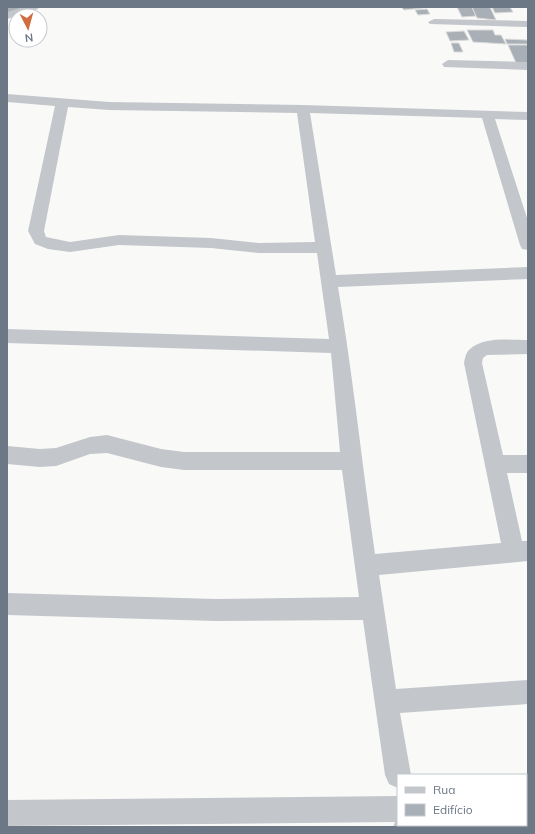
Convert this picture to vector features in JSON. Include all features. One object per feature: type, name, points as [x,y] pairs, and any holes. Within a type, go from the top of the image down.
[{"type":"street","points":[[7,16],[34,7]]},
{"type":"street","points":[[434,22],[528,24]]},
{"type":"street","points":[[448,64],[528,66]]},
{"type":"street","points":[[7,98],[62,104],[109,106],[303,109],[528,116]]},
{"type":"street","points":[[62,104],[36,231],[40,240],[48,244],[70,247],[119,240],[211,243],[259,248],[324,247]]},
{"type":"street","points":[[303,109],[339,346],[351,461],[398,774]]},
{"type":"street","points":[[487,114],[528,245]]},
{"type":"street","points":[[329,281],[528,273]]},
{"type":"street","points":[[7,336],[339,346]]},
{"type":"street","points":[[367,565],[521,552],[494,464],[473,364],[475,354],[483,349],[497,347],[528,347]]},
{"type":"street","points":[[7,455],[26,457],[56,457],[90,446],[107,444],[161,458],[184,461],[351,461]]},
{"type":"street","points":[[494,464],[528,464]]},
{"type":"street","points":[[7,604],[216,610],[373,608]]},
{"type":"street","points":[[386,702],[528,692]]},
{"type":"street","points":[[7,813],[397,810]]},
{"type":"building","points":[[7,7],[30,7],[8,8],[7,14]]},
{"type":"building","points":[[401,7],[422,7],[423,8],[404,10]]},
{"type":"building","points":[[457,7],[472,7],[476,16],[462,17]]},
{"type":"building","points":[[472,7],[490,7],[496,20],[477,18]]},
{"type":"building","points":[[492,7],[510,7],[513,12],[495,13]]},
{"type":"building","points":[[427,9],[430,14],[418,15],[415,10]]},
{"type":"building","points":[[467,30],[493,30],[495,35],[501,35],[506,44],[473,42]]},
{"type":"building","points":[[464,31],[469,40],[450,41],[446,32]]},
{"type":"building","points":[[505,39],[527,40],[528,44],[507,44]]},
{"type":"building","points":[[451,43],[459,43],[463,52],[454,52]]},
{"type":"building","points":[[508,45],[528,45],[528,63],[516,63]]}]
